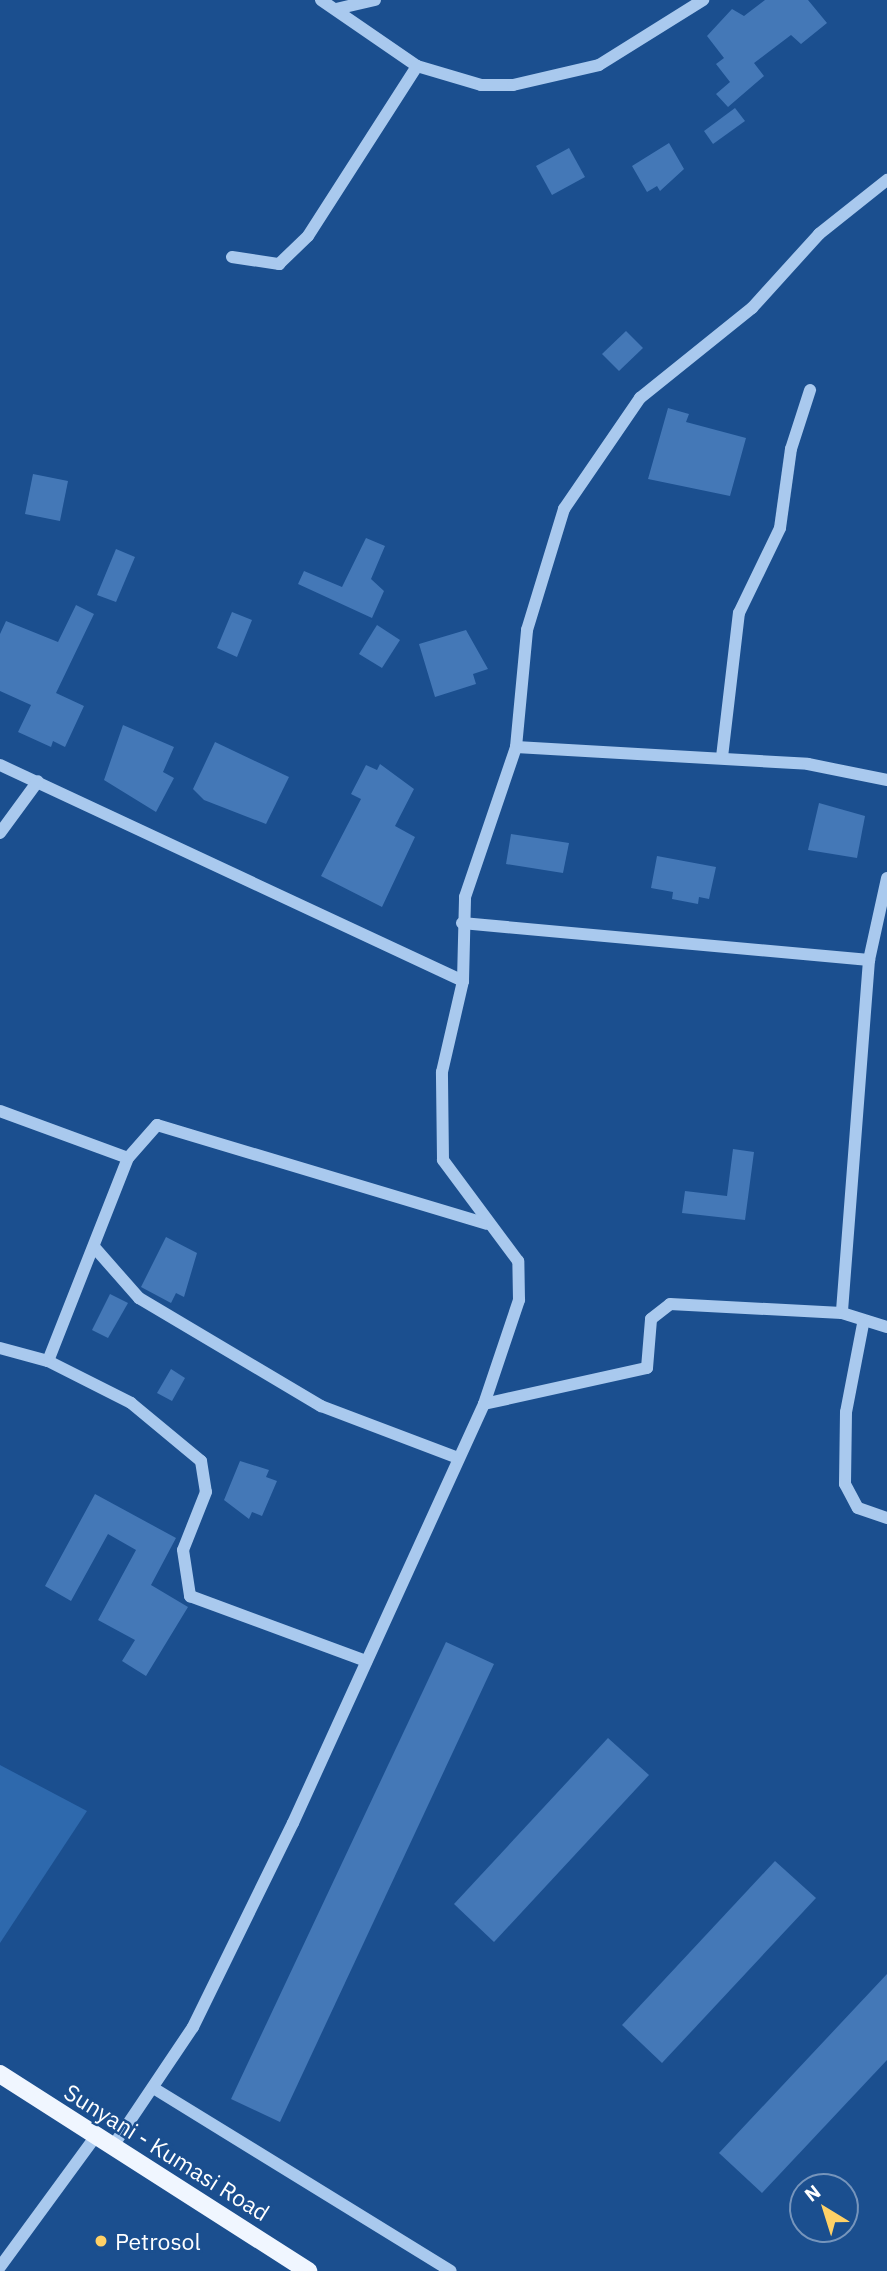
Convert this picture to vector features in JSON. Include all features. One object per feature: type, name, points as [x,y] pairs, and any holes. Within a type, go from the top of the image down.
[{"type":"main road","name":"Sunyani - Kumasi Road","points":[[0,2074],[308,2271]]},
{"type":"street","points":[[321,0],[336,9],[368,38],[417,66],[481,85],[548,81],[599,65],[703,0]]},
{"type":"street","points":[[336,9],[375,0]]},
{"type":"street","points":[[232,257],[279,264],[308,236],[417,66]]},
{"type":"street","points":[[113,2146],[155,2089],[193,2027],[484,1405],[519,1300],[521,1274],[508,1246],[486,1224],[443,1160],[442,1072],[463,981],[462,923],[516,747],[527,630],[573,491],[640,398],[752,308],[819,234],[887,180]]},
{"type":"street","points":[[722,757],[739,613],[780,528],[791,449],[810,390]]},
{"type":"street","points":[[516,747],[722,757],[887,779]]},
{"type":"street","points":[[0,765],[463,981]]},
{"type":"street","points":[[0,833],[38,781]]},
{"type":"street","points":[[842,1313],[869,960],[887,878]]},
{"type":"street","points":[[462,923],[869,960]]},
{"type":"street","points":[[0,1111],[128,1158]]},
{"type":"street","points":[[48,1361],[95,1248],[128,1158],[162,1124],[486,1224]]},
{"type":"street","points":[[95,1248],[139,1298],[321,1406],[458,1458]]},
{"type":"street","points":[[484,1405],[648,1367],[651,1319],[670,1304],[842,1313],[863,1324],[887,1327]]},
{"type":"street","points":[[863,1324],[846,1412],[845,1484],[858,1508],[887,1518]]},
{"type":"street","points":[[0,1348],[48,1361],[131,1403],[201,1461],[206,1492],[183,1550],[190,1596],[366,1661]]},
{"type":"street","points":[[155,2089],[451,2271]]},
{"type":"street","points":[[0,2267],[96,2136]]},
{"type":"shaded area","points":[[0,1765],[87,1811],[0,1943]]},
{"type":"building","points":[[765,0],[808,0],[827,23],[801,44],[791,35],[754,63],[764,76],[728,107],[716,94],[730,82],[716,64],[724,58],[707,36],[732,9],[744,16]]},
{"type":"building","points":[[735,108],[745,121],[713,144],[704,131]]},
{"type":"building","points":[[669,143],[684,169],[660,191],[657,186],[647,192],[632,166]]},
{"type":"building","points":[[569,148],[585,177],[552,195],[536,166]]},
{"type":"building","points":[[626,331],[643,348],[619,371],[602,354]]},
{"type":"building","points":[[668,408],[689,414],[686,422],[746,438],[730,496],[648,479]]},
{"type":"building","points":[[33,474],[68,481],[60,521],[25,514]]},
{"type":"building","points":[[366,538],[385,546],[371,579],[384,591],[372,618],[298,584],[304,571],[342,587]]},
{"type":"building","points":[[116,549],[135,557],[116,602],[97,595]]},
{"type":"building","points":[[76,605],[94,614],[56,693],[84,706],[65,747],[53,741],[51,747],[18,732],[31,705],[0,691],[0,634],[6,621],[58,642]]},
{"type":"building","points":[[232,612],[252,620],[237,657],[217,648]]},
{"type":"building","points":[[377,625],[400,640],[382,668],[359,654]]},
{"type":"building","points":[[466,630],[488,669],[473,674],[476,684],[435,697],[419,644]]},
{"type":"building","points":[[123,725],[174,747],[163,772],[174,778],[156,812],[104,780]]},
{"type":"building","points":[[215,742],[289,777],[266,824],[204,800],[193,789]]},
{"type":"building","points":[[380,764],[414,789],[395,826],[415,837],[382,907],[321,876],[361,799],[351,794],[366,765],[377,770]]},
{"type":"building","points":[[819,803],[865,816],[857,858],[808,850]]},
{"type":"building","points":[[511,834],[569,843],[563,873],[506,864]]},
{"type":"building","points":[[657,856],[716,867],[709,899],[699,897],[698,904],[672,899],[673,892],[651,888]]},
{"type":"building","points":[[733,1149],[754,1152],[745,1220],[682,1213],[685,1191],[727,1196]]},
{"type":"building","points":[[166,1237],[197,1253],[184,1297],[176,1293],[171,1303],[141,1287]]},
{"type":"building","points":[[110,1294],[128,1303],[108,1338],[92,1330]]},
{"type":"building","points":[[171,1369],[185,1378],[172,1401],[157,1393]]},
{"type":"building","points":[[240,1461],[269,1470],[266,1477],[277,1481],[262,1516],[252,1512],[249,1519],[224,1500]]},
{"type":"building","points":[[95,1494],[176,1538],[151,1585],[188,1607],[146,1676],[122,1661],[135,1640],[98,1620],[136,1550],[108,1534],[71,1601],[45,1586]]},
{"type":"building","points":[[446,1642],[494,1664],[280,2122],[231,2099]]},
{"type":"building","points":[[608,1738],[649,1775],[494,1942],[454,1904]]},
{"type":"building","points":[[775,1861],[816,1898],[662,2063],[622,2025]]},
{"type":"building","points":[[887,1974],[887,2060],[762,2193],[719,2153]]},
{"type":"place","name":"Petrosol","points":[[101,2241]]}]
